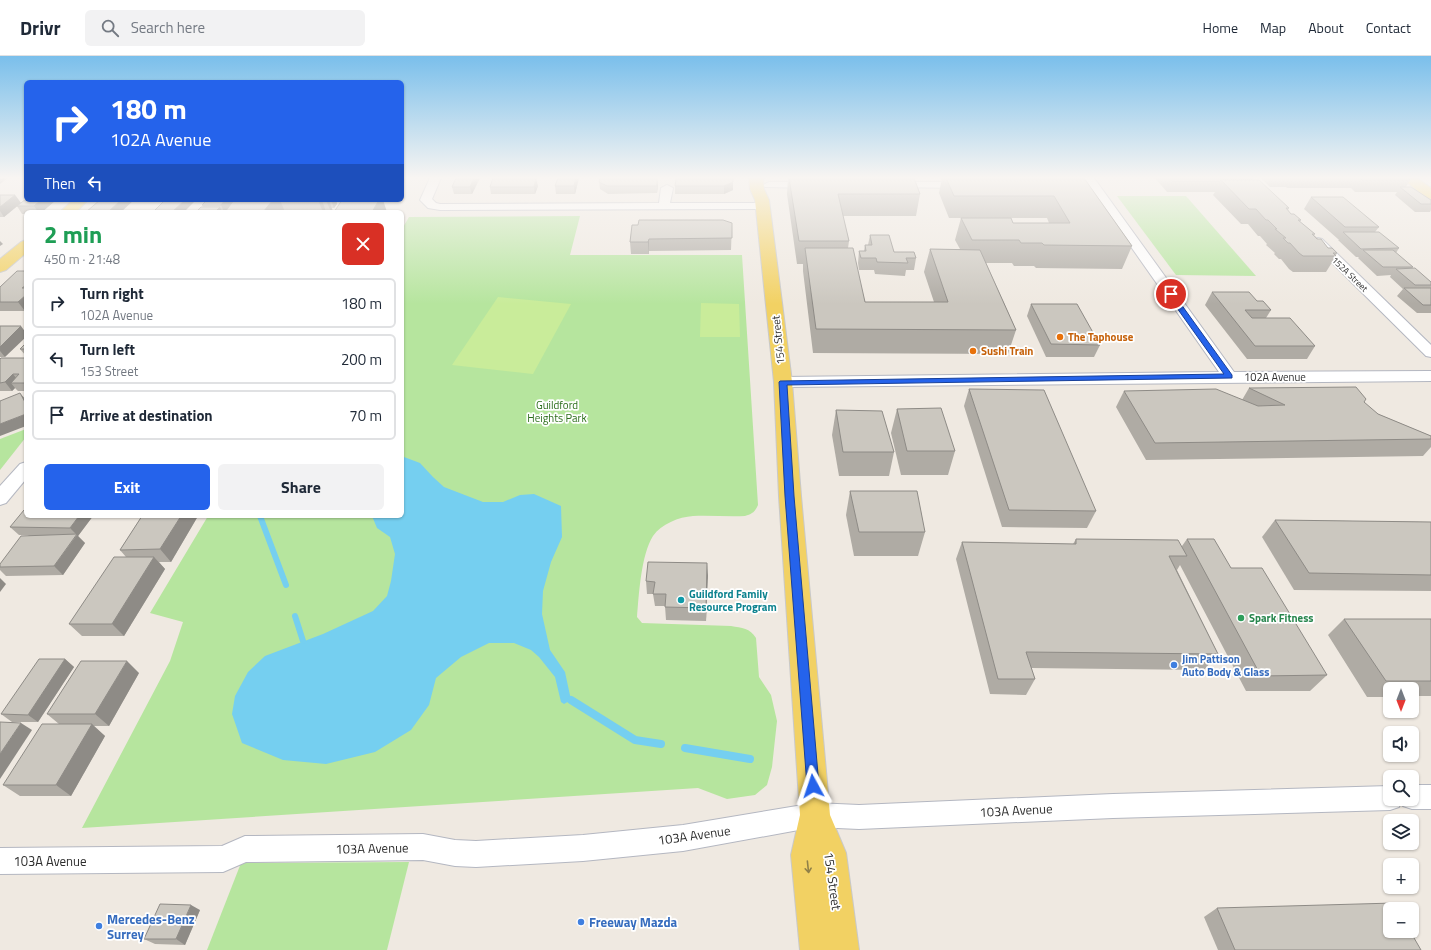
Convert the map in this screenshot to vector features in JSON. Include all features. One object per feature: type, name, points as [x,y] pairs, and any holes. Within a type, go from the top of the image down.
[{"type":"main road","name":"154 Street","points":[[764,220],[783,382],[790,496],[815,815],[807,856],[817,950]]},
{"type":"main road","points":[[0,267],[24,247]]},
{"type":"main road","name":"154 Street","points":[[815,815],[830,853],[842,950]]},
{"type":"street","points":[[1118,220],[1230,377]]},
{"type":"street","name":"152A Street","points":[[1308,233],[1431,353]]},
{"type":"street","name":"102A Avenue","points":[[783,382],[1431,376]]},
{"type":"street","points":[[0,498],[24,470]]},
{"type":"street","points":[[1419,797],[1431,797]]},
{"type":"street","name":"103A Avenue","points":[[0,861],[223,859],[245,849],[423,847],[456,853],[476,854],[575,849],[683,838],[815,815],[859,817],[1113,806],[1383,798]]},
{"type":"green space","name":"Guildford Heights Park","points":[[407,220],[579,220],[570,255],[742,255],[758,505],[753,512],[745,516],[688,517],[671,522],[656,532],[649,544],[643,564],[637,617],[642,623],[731,626],[745,629],[754,635],[756,638],[759,677],[771,695],[777,721],[772,767],[767,785],[755,795],[727,799],[698,788],[82,828],[170,661],[183,622],[150,613],[207,518],[404,518],[404,226]]},
{"type":"green space","points":[[1135,220],[1207,220],[1256,276],[1176,275]]},
{"type":"green space","points":[[498,297],[571,304],[533,374],[452,365]]},
{"type":"green space","points":[[701,303],[739,304],[740,337],[700,337]]},
{"type":"green space","points":[[24,430],[24,440],[0,470],[0,439]]},
{"type":"green space","points":[[409,862],[387,950],[207,950],[241,863]]},
{"type":"water","points":[[404,457],[420,463],[444,487],[483,502],[503,502],[520,495],[534,494],[561,506],[562,537],[551,562],[543,591],[542,614],[550,650],[565,672],[571,700],[564,704],[561,702],[555,677],[539,657],[531,650],[514,643],[489,643],[461,657],[436,678],[429,705],[411,730],[375,752],[326,764],[283,760],[242,743],[232,714],[235,696],[248,672],[265,656],[323,634],[373,611],[387,596],[395,554],[390,537],[377,528],[373,518],[404,518]]},
{"type":"building","points":[[639,220],[723,220],[732,223],[732,238],[649,239],[648,242],[630,242],[632,225],[638,225]]},
{"type":"building","points":[[796,220],[844,220],[849,241],[799,241]]},
{"type":"building","points":[[962,220],[1012,220],[1013,223],[1070,223],[1068,220],[1113,220],[1132,246],[1044,245],[1042,243],[1021,243],[1019,240],[972,240]]},
{"type":"building","points":[[1266,220],[1301,220],[1298,220],[1315,234],[1312,234],[1317,239],[1321,239],[1328,248],[1332,248],[1337,253],[1333,253],[1336,256],[1303,256],[1283,238],[1286,238],[1275,229],[1277,229],[1268,220]]},
{"type":"building","points":[[1337,220],[1370,220],[1379,227],[1345,227]]},
{"type":"building","points":[[1343,232],[1379,232],[1399,248],[1361,249]]},
{"type":"building","points":[[870,235],[889,235],[894,252],[914,252],[916,258],[906,258],[908,263],[877,262],[876,258],[861,258],[859,251],[866,251],[865,245],[872,245]]},
{"type":"building","points":[[805,248],[853,248],[865,302],[948,302],[930,249],[980,250],[1016,330],[816,329]]},
{"type":"building","points":[[1363,250],[1393,250],[1413,267],[1383,267]]},
{"type":"building","points":[[1415,268],[1431,282],[1431,285],[1415,285],[1396,269]]},
{"type":"building","points":[[17,271],[24,271],[24,287],[22,288],[24,288],[24,297],[18,302],[0,302],[0,287]]},
{"type":"building","points":[[1404,288],[1431,288],[1431,305],[1423,305]]},
{"type":"building","points":[[1212,292],[1249,292],[1257,301],[1263,301],[1271,310],[1245,310],[1252,318],[1290,318],[1315,346],[1255,346]]},
{"type":"building","points":[[1031,304],[1077,304],[1100,345],[1051,344]]},
{"type":"building","points":[[0,326],[21,326],[0,347]]},
{"type":"building","points":[[24,358],[24,383],[11,383],[19,374],[13,374],[5,382],[0,383],[0,359]]},
{"type":"building","points":[[1356,387],[1366,399],[1364,402],[1378,414],[1431,436],[1431,439],[1155,443],[1124,391],[1216,389],[1258,406],[1285,405],[1249,388]]},
{"type":"building","points":[[969,389],[1044,390],[1096,511],[1009,510]]},
{"type":"building","points":[[20,393],[24,400],[24,415],[0,424],[0,401]]},
{"type":"building","points":[[941,408],[955,451],[907,451],[897,409]]},
{"type":"building","points":[[836,410],[882,411],[894,452],[843,452]]},
{"type":"building","points":[[850,491],[917,491],[925,532],[859,532]]},
{"type":"building","points":[[24,510],[24,518],[78,518],[70,528],[10,527]]},
{"type":"building","points":[[141,518],[180,518],[160,549],[120,550]]},
{"type":"building","points":[[1275,520],[1431,522],[1431,575],[1309,573]]},
{"type":"building","points":[[77,534],[54,566],[0,567],[0,564],[21,536]]},
{"type":"building","points":[[1076,539],[1178,540],[1187,556],[1169,556],[1218,654],[1026,652],[1035,679],[998,679],[962,542],[1076,544]]},
{"type":"building","points":[[1187,539],[1214,539],[1231,568],[1262,568],[1327,675],[1261,676]]},
{"type":"building","points":[[114,557],[154,557],[112,624],[69,624]]},
{"type":"building","name":"Guildford Family Resource Program","points":[[648,562],[707,563],[706,608],[665,607],[666,594],[653,594],[655,582],[646,581]]},
{"type":"building","points":[[1344,619],[1431,619],[1431,681],[1386,681]]},
{"type":"building","points":[[39,659],[65,659],[28,715],[1,714]]},
{"type":"building","points":[[81,661],[127,661],[95,714],[47,714]]},
{"type":"building","points":[[0,722],[21,723],[0,754]]},
{"type":"building","points":[[42,724],[92,724],[56,785],[3,785]]},
{"type":"building","points":[[1383,903],[1383,938],[1414,938],[1421,950],[1235,950],[1217,908]]},
{"type":"building","points":[[160,904],[191,905],[176,939],[144,939]]},
{"type":"waterway","points":[[261,518],[286,585]]},
{"type":"waterway","points":[[295,616],[303,641]]},
{"type":"waterway","points":[[571,700],[635,740],[661,744]]},
{"type":"waterway","points":[[685,748],[750,759]]},
{"type":"place","name":"The Taphouse","points":[[1060,337]]},
{"type":"place","name":"Sushi Train","points":[[973,351]]},
{"type":"place","name":"Guildford Family Resource Program","points":[[681,600]]},
{"type":"place","name":"Spark Fitness","points":[[1241,618]]},
{"type":"place","name":"Jim Pattison Auto Body & Glass","points":[[1174,665]]},
{"type":"place","name":"Freeway Mazda","points":[[581,922]]},
{"type":"place","name":"Mercedes-Benz Surrey","points":[[99,926]]},
{"type":"route","points":[[813,786],[790,496],[783,382],[1230,377],[1171,294]]}]
